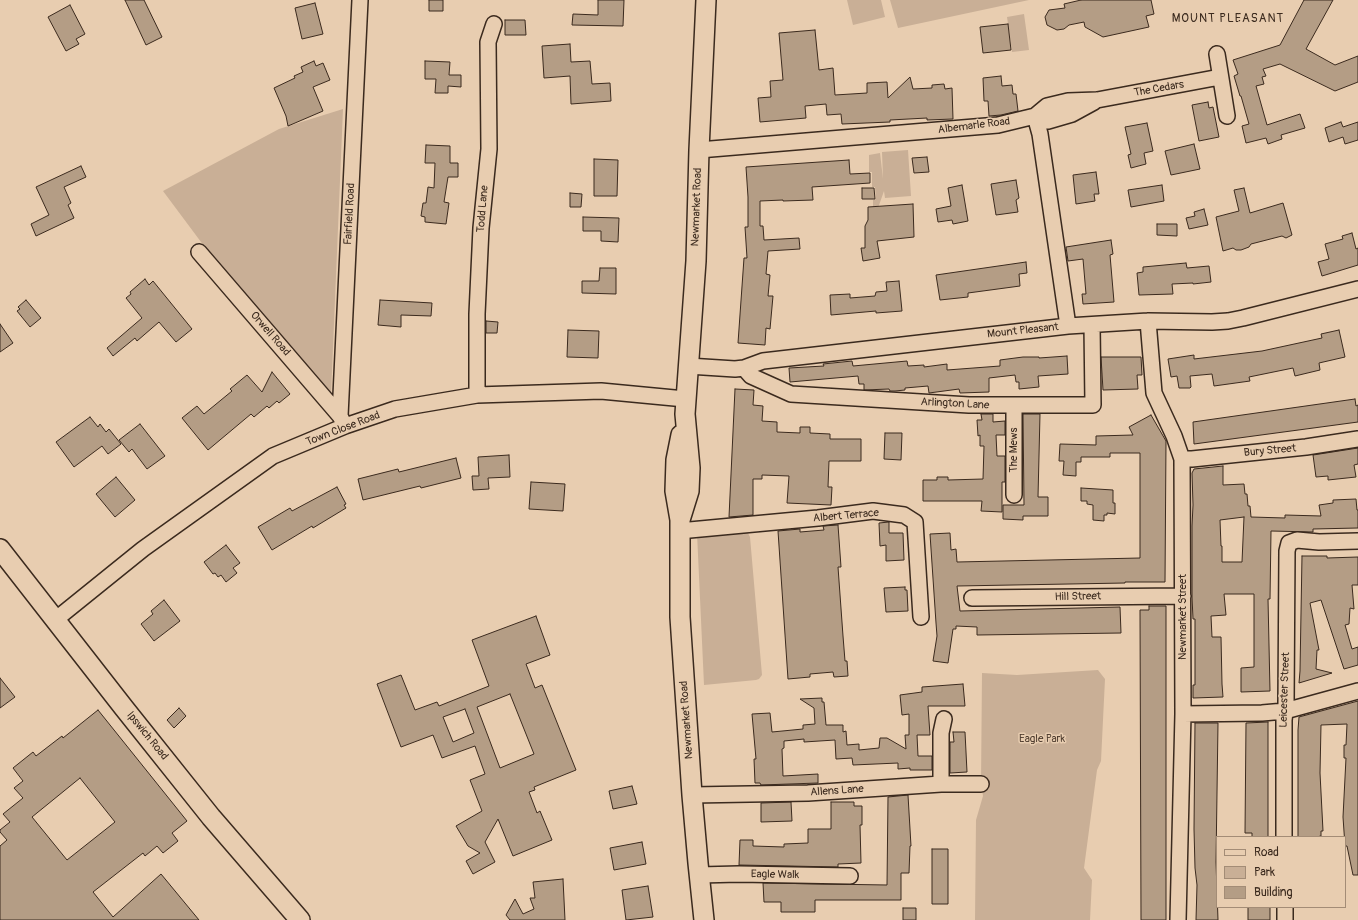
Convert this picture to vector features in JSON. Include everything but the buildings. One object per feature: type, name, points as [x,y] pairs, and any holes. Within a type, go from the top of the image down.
[{"type":"main road","name":"Newmarket Road","points":[[704,920],[692,795],[680,617],[679,526],[690,491],[690,468],[685,406],[696,261],[699,150],[706,0]]},
{"type":"main road","name":"Ipswich Road","points":[[0,549],[211,817],[300,920]]},
{"type":"street","name":"Fairfield Road","points":[[343,421],[360,0]]},
{"type":"street","name":"Todd Lane","points":[[476,395],[480,236],[489,149],[488,42],[494,24]]},
{"type":"street","points":[[1217,54],[1227,116]]},
{"type":"street","name":"The Cedars","points":[[1035,116],[1047,106],[1068,101],[1097,100],[1220,77]]},
{"type":"street","name":"Albemarle Road","points":[[699,150],[998,125],[1035,116]]},
{"type":"street","points":[[1035,116],[1040,134],[1068,326]]},
{"type":"street","name":"Orwell Road","points":[[199,252],[343,421]]},
{"type":"street","name":"Mount Pleasant","points":[[688,366],[735,369],[744,368],[763,360],[1068,326],[1148,321],[1228,321],[1358,289]]},
{"type":"street","name":"Newmarket Street","points":[[1148,321],[1154,393],[1174,436],[1182,459],[1183,714],[1178,920]]},
{"type":"street","name":"Arlington Lane","points":[[744,368],[750,376],[791,394],[970,405],[1093,405],[1092,325]]},
{"type":"street","name":"Town Close Road","points":[[55,620],[143,549],[273,456],[343,421],[395,409],[476,395],[601,391],[685,406]]},
{"type":"street","name":"The Mews","points":[[1014,405],[1014,495]]},
{"type":"street","name":"Bury Street","points":[[1182,459],[1306,447],[1358,439]]},
{"type":"street","name":"Albert Terrace","points":[[679,526],[818,518],[873,511],[904,515],[915,522],[921,617]]},
{"type":"street","name":"Leicester Street","points":[[1284,836],[1284,720],[1287,551],[1289,543],[1297,540],[1319,542],[1358,541]]},
{"type":"street","name":"Hill Street","points":[[972,598],[1183,596]]},
{"type":"street","points":[[1183,714],[1285,712],[1358,691]]},
{"type":"street","points":[[941,784],[941,733],[944,719]]},
{"type":"street","name":"Allens Lane","points":[[692,795],[808,793],[941,784],[981,784]]},
{"type":"street","name":"Eagle Walk","points":[[699,875],[740,874],[850,876]]},
{"type":"street","points":[[1285,908],[1285,920]]},
{"type":"green space","points":[[847,0],[881,0],[885,17],[853,25]]},
{"type":"green space","points":[[890,0],[1029,0],[898,28]]},
{"type":"green space","points":[[1024,14],[1029,50],[1012,52],[1007,17]]},
{"type":"green space","points":[[343,109],[331,395],[327,394],[201,242],[163,191],[279,129]]},
{"type":"green space","points":[[908,150],[911,196],[885,198],[884,191],[878,208],[873,214],[873,200],[876,199],[875,187],[872,187],[872,172],[869,172],[869,155],[880,153],[883,179],[882,152]]},
{"type":"green space","points":[[742,531],[748,533],[750,537],[762,675],[756,680],[704,685],[697,533]]},
{"type":"green space","name":"Eagle Park","points":[[1098,670],[1105,679],[1101,761],[1097,770],[1084,868],[1092,880],[1090,920],[975,920],[976,820],[983,796],[981,784],[982,673],[1017,675]]},
{"type":"district","name":"MOUNT PLEASANT","points":[[1228,19]]}]
